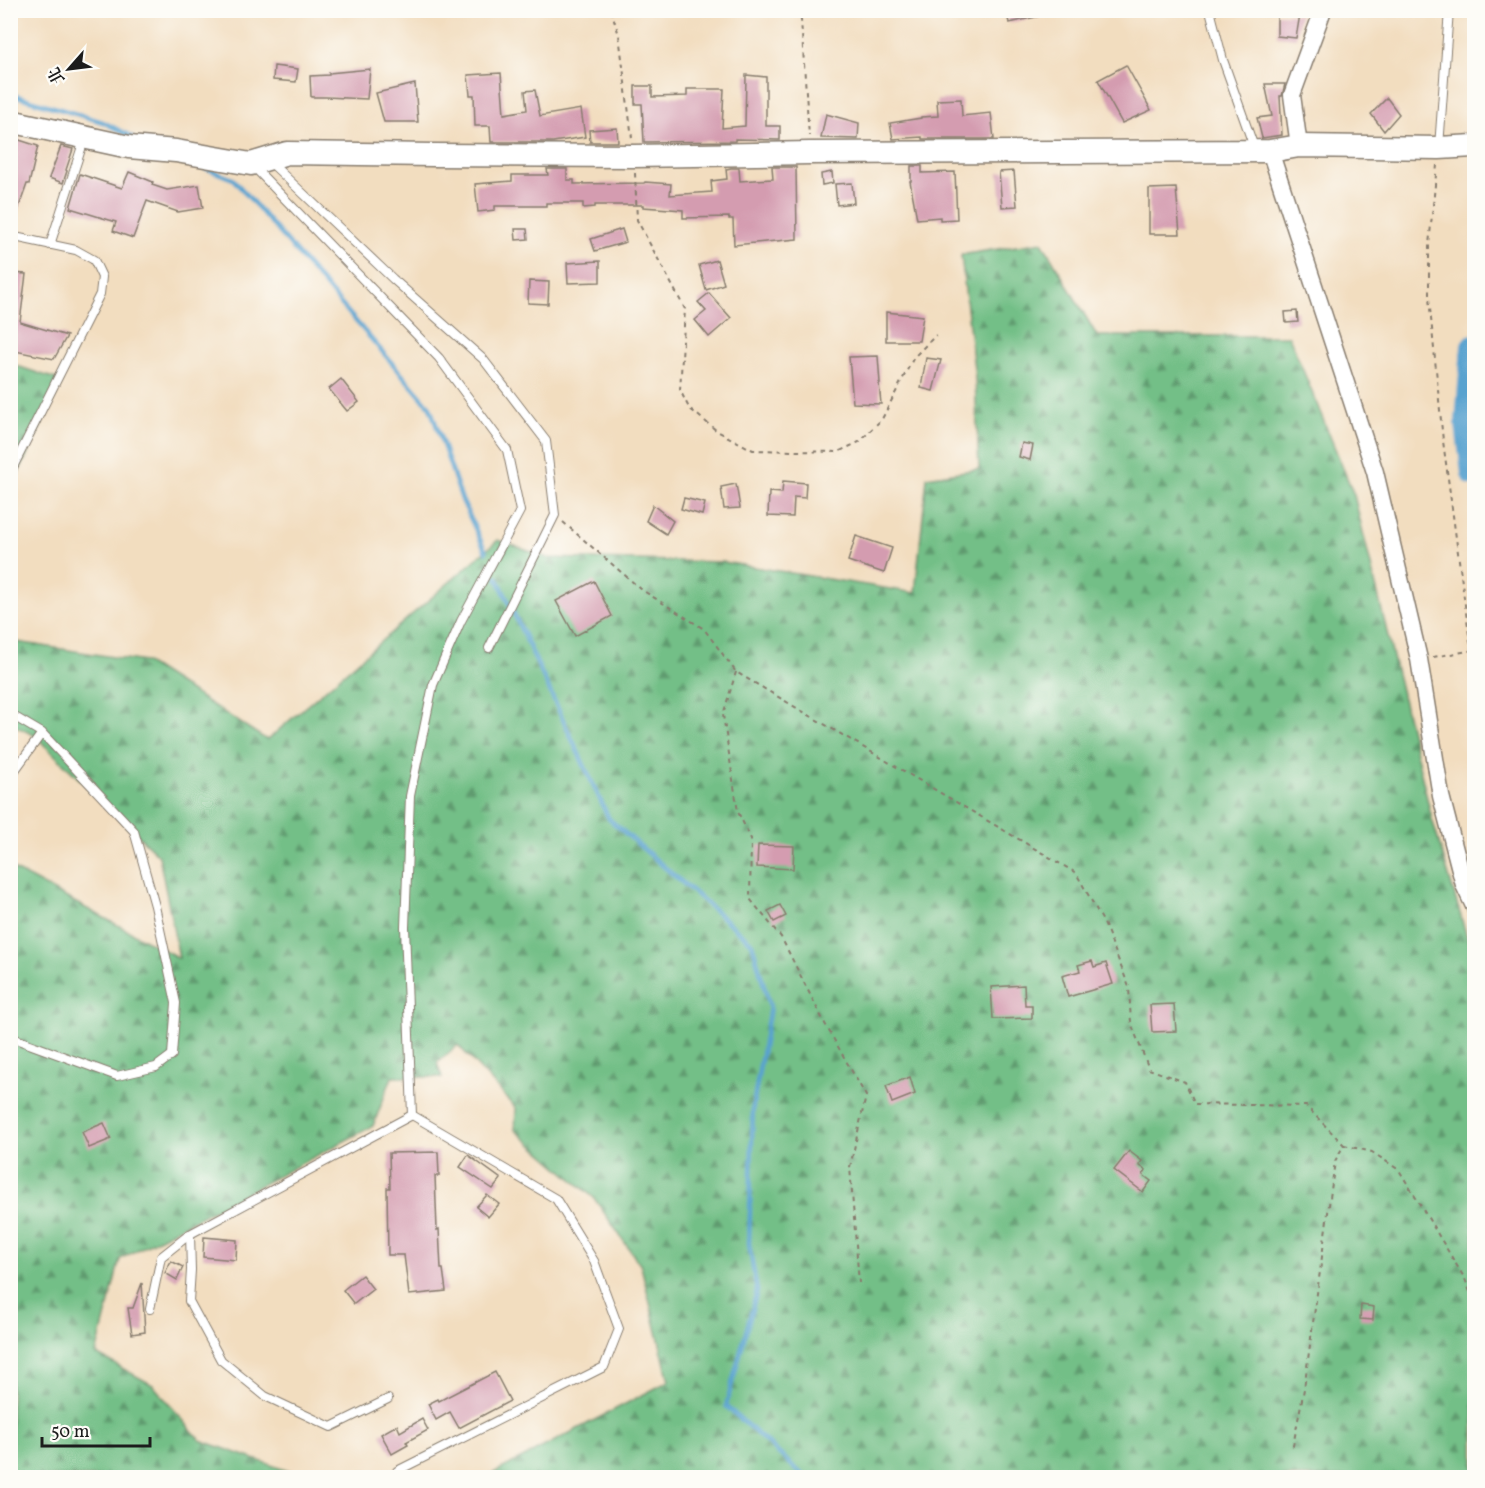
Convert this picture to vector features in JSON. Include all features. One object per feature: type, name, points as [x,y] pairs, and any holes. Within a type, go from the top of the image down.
[{"type":"street","points":[[1299,146],[1292,95],[1323,10]]},
{"type":"street","points":[[10,122],[129,147],[259,162],[287,153],[634,156],[1262,150],[1299,146],[1474,146]]},
{"type":"street","points":[[1262,150],[1375,472],[1419,659],[1441,796],[1464,885],[1474,906]]},
{"type":"lane","points":[[1210,10],[1223,60],[1262,150]]},
{"type":"lane","points":[[1442,147],[1449,10]]},
{"type":"lane","points":[[50,245],[84,138]]},
{"type":"lane","points":[[259,162],[483,359],[546,441],[555,515],[489,648]]},
{"type":"lane","points":[[259,162],[439,358],[507,450],[520,511],[461,621],[433,685],[410,796],[405,927],[412,1115]]},
{"type":"lane","points":[[10,236],[76,249],[94,260],[102,277],[100,294],[10,473]]},
{"type":"lane","points":[[10,714],[42,733],[134,831],[176,1003],[172,1054],[156,1067],[117,1076],[10,1037]]},
{"type":"lane","points":[[10,777],[42,733]]},
{"type":"lane","points":[[150,1309],[161,1257],[190,1234],[412,1115]]},
{"type":"lane","points":[[397,1471],[604,1367],[619,1329],[594,1261],[556,1199],[412,1115]]},
{"type":"lane","points":[[190,1234],[189,1300],[221,1360],[265,1395],[331,1427],[388,1399]]},
{"type":"path","points":[[611,10],[619,35],[634,156],[637,220],[685,309],[680,390],[689,408],[717,431],[753,450],[838,452],[859,442],[882,419],[914,357],[936,335]]},
{"type":"path","points":[[797,10],[801,20],[810,153]]},
{"type":"path","points":[[1442,147],[1430,244],[1429,298],[1443,441],[1473,650],[1474,672]]},
{"type":"path","points":[[555,515],[642,590],[704,629],[736,672],[1076,873],[1104,922],[1129,987],[1131,1023],[1149,1069],[1185,1082],[1195,1104],[1306,1106],[1344,1145],[1372,1152],[1399,1170],[1465,1280],[1474,1302]]},
{"type":"path","points":[[1419,659],[1473,650]]},
{"type":"path","points":[[736,672],[723,715],[738,812],[751,839],[750,899],[781,937],[824,1022],[866,1096],[850,1167],[859,1283]]},
{"type":"path","points":[[1292,1451],[1304,1389],[1335,1161],[1344,1145]]},
{"type":"green space","points":[[1042,242],[1097,336],[1289,336],[1354,495],[1432,819],[1469,944],[1474,952],[1474,1477],[486,1477],[669,1381],[641,1266],[594,1198],[515,1130],[516,1108],[458,1045],[437,1063],[442,1077],[392,1077],[373,1126],[120,1259],[96,1354],[153,1385],[200,1440],[305,1477],[11,1477],[11,868],[179,958],[159,856],[34,735],[11,724],[10,641],[145,662],[267,740],[498,540],[548,558],[723,562],[915,593],[927,477],[979,469],[975,378],[961,255]]},
{"type":"green space","points":[[11,364],[62,381],[11,489]]},
{"type":"green space","points":[[367,1472],[374,1477],[305,1477]]},
{"type":"building","points":[[1006,10],[1044,10],[1045,15],[1009,23]]},
{"type":"building","points":[[1277,14],[1300,14],[1296,38],[1277,36]]},
{"type":"building","points":[[1126,65],[1151,110],[1122,123],[1098,80]]},
{"type":"building","points":[[274,66],[298,69],[296,82],[273,80]]},
{"type":"building","points":[[370,69],[367,99],[311,97],[310,76]]},
{"type":"building","points":[[501,73],[504,114],[527,110],[525,91],[535,90],[540,116],[581,109],[585,137],[553,142],[491,142],[490,126],[475,126],[474,95],[470,95],[468,75]]},
{"type":"building","points":[[746,75],[766,77],[766,126],[780,126],[780,140],[644,142],[642,104],[635,104],[635,86],[652,86],[652,97],[687,96],[687,89],[724,89],[722,128],[745,126]]},
{"type":"building","points":[[415,84],[418,122],[384,122],[376,93]]},
{"type":"building","points":[[1265,84],[1285,84],[1282,96],[1280,96],[1282,135],[1262,138],[1257,118],[1272,116]]},
{"type":"building","points":[[1387,98],[1399,114],[1384,131],[1371,114]]},
{"type":"building","points":[[961,99],[962,116],[991,113],[994,139],[922,139],[922,137],[893,139],[890,123],[938,116],[937,100]]},
{"type":"building","points":[[826,114],[859,123],[858,139],[821,138]]},
{"type":"building","points":[[617,128],[618,142],[590,142],[589,130]]},
{"type":"building","points":[[10,137],[38,146],[29,184],[27,184],[12,227],[10,227]]},
{"type":"building","points":[[61,146],[73,149],[63,183],[49,178]]},
{"type":"building","points":[[911,166],[922,166],[922,173],[955,172],[957,219],[940,220],[940,217],[917,219],[910,181]]},
{"type":"building","points":[[772,167],[796,167],[797,239],[734,245],[733,219],[729,217],[683,218],[683,210],[643,207],[643,205],[595,205],[595,207],[583,208],[583,203],[546,203],[546,206],[495,206],[495,210],[478,212],[475,184],[512,181],[512,175],[548,175],[547,169],[567,169],[567,180],[574,180],[574,184],[645,182],[671,184],[670,195],[712,192],[711,181],[727,179],[726,169],[731,168],[739,168],[740,181],[773,179]]},
{"type":"building","points":[[1014,171],[1017,206],[1002,207],[999,172]]},
{"type":"building","points":[[129,172],[153,182],[152,185],[167,190],[199,185],[203,208],[178,212],[147,201],[133,238],[113,231],[116,222],[70,208],[80,174],[122,188]]},
{"type":"building","points":[[832,172],[833,183],[822,185],[821,174]]},
{"type":"building","points":[[852,183],[854,203],[837,205],[835,184]]},
{"type":"building","points":[[1176,188],[1180,234],[1149,234],[1149,189]]},
{"type":"building","points":[[515,229],[527,229],[528,239],[516,240]]},
{"type":"building","points":[[622,229],[626,242],[595,251],[591,239]]},
{"type":"building","points":[[717,260],[724,284],[706,290],[699,265]]},
{"type":"building","points":[[600,261],[600,282],[568,283],[567,263]]},
{"type":"building","points":[[10,273],[26,274],[20,322],[67,336],[54,359],[10,350]]},
{"type":"building","points":[[529,281],[549,282],[548,304],[528,303]]},
{"type":"building","points":[[709,293],[731,318],[709,337],[695,320],[706,311],[698,302]]},
{"type":"building","points":[[1297,311],[1298,322],[1286,323],[1285,312]]},
{"type":"building","points":[[886,312],[923,316],[919,341],[886,341]]},
{"type":"building","points":[[878,356],[881,404],[853,403],[849,357]]},
{"type":"building","points":[[926,358],[941,360],[933,391],[921,388]]},
{"type":"building","points":[[341,379],[359,402],[347,411],[329,389]]},
{"type":"building","points":[[1022,443],[1033,445],[1030,460],[1019,457]]},
{"type":"building","points":[[783,481],[806,483],[805,498],[794,497],[793,517],[768,516],[769,492],[782,493]]},
{"type":"building","points":[[736,484],[740,508],[724,509],[721,487]]},
{"type":"building","points":[[684,498],[705,503],[702,515],[681,509]]},
{"type":"building","points":[[653,505],[673,521],[666,534],[646,521]]},
{"type":"building","points":[[856,536],[892,548],[884,573],[848,561]]},
{"type":"building","points":[[594,581],[612,616],[575,636],[556,601]]},
{"type":"building","points":[[758,845],[794,846],[793,869],[757,867]]},
{"type":"building","points":[[780,905],[786,916],[774,922],[768,911]]},
{"type":"building","points":[[1092,961],[1094,967],[1106,963],[1113,984],[1068,997],[1062,976],[1080,971],[1078,965]]},
{"type":"building","points":[[1024,985],[1025,1005],[1032,1005],[1032,1018],[993,1019],[991,987]]},
{"type":"building","points":[[1174,1004],[1176,1031],[1152,1032],[1150,1005]]},
{"type":"building","points":[[910,1077],[915,1094],[892,1103],[886,1086]]},
{"type":"building","points":[[104,1123],[111,1139],[89,1148],[82,1132]]},
{"type":"building","points":[[1129,1151],[1142,1161],[1139,1165],[1146,1170],[1143,1175],[1151,1181],[1143,1192],[1114,1170]]},
{"type":"building","points":[[438,1152],[439,1176],[435,1176],[437,1230],[439,1229],[441,1269],[443,1269],[446,1291],[409,1295],[404,1255],[388,1255],[389,1153]]},
{"type":"building","points":[[468,1155],[501,1179],[493,1189],[460,1167]]},
{"type":"building","points":[[487,1195],[499,1204],[488,1217],[476,1207]]},
{"type":"building","points":[[204,1237],[237,1240],[236,1260],[203,1257]]},
{"type":"building","points":[[171,1261],[183,1267],[177,1280],[165,1273]]},
{"type":"building","points":[[362,1275],[373,1289],[354,1304],[343,1290]]},
{"type":"building","points":[[142,1283],[145,1332],[132,1334],[128,1308],[133,1308]]},
{"type":"building","points":[[1361,1305],[1374,1307],[1373,1320],[1360,1319]]},
{"type":"building","points":[[495,1372],[510,1401],[459,1428],[450,1412],[436,1420],[428,1404],[438,1399],[439,1401]]},
{"type":"building","points":[[422,1419],[428,1430],[406,1442],[408,1445],[392,1454],[381,1434],[397,1425],[400,1432]]},
{"type":"waterway","points":[[10,94],[103,122],[132,137]]},
{"type":"waterway","points":[[197,165],[233,179],[430,407],[462,500],[486,552]]},
{"type":"waterway","points":[[1474,347],[1468,423],[1474,473]]},
{"type":"waterway","points":[[497,577],[609,819],[752,943],[770,1007],[753,1106],[749,1244],[757,1291],[726,1406],[806,1478]]}]
